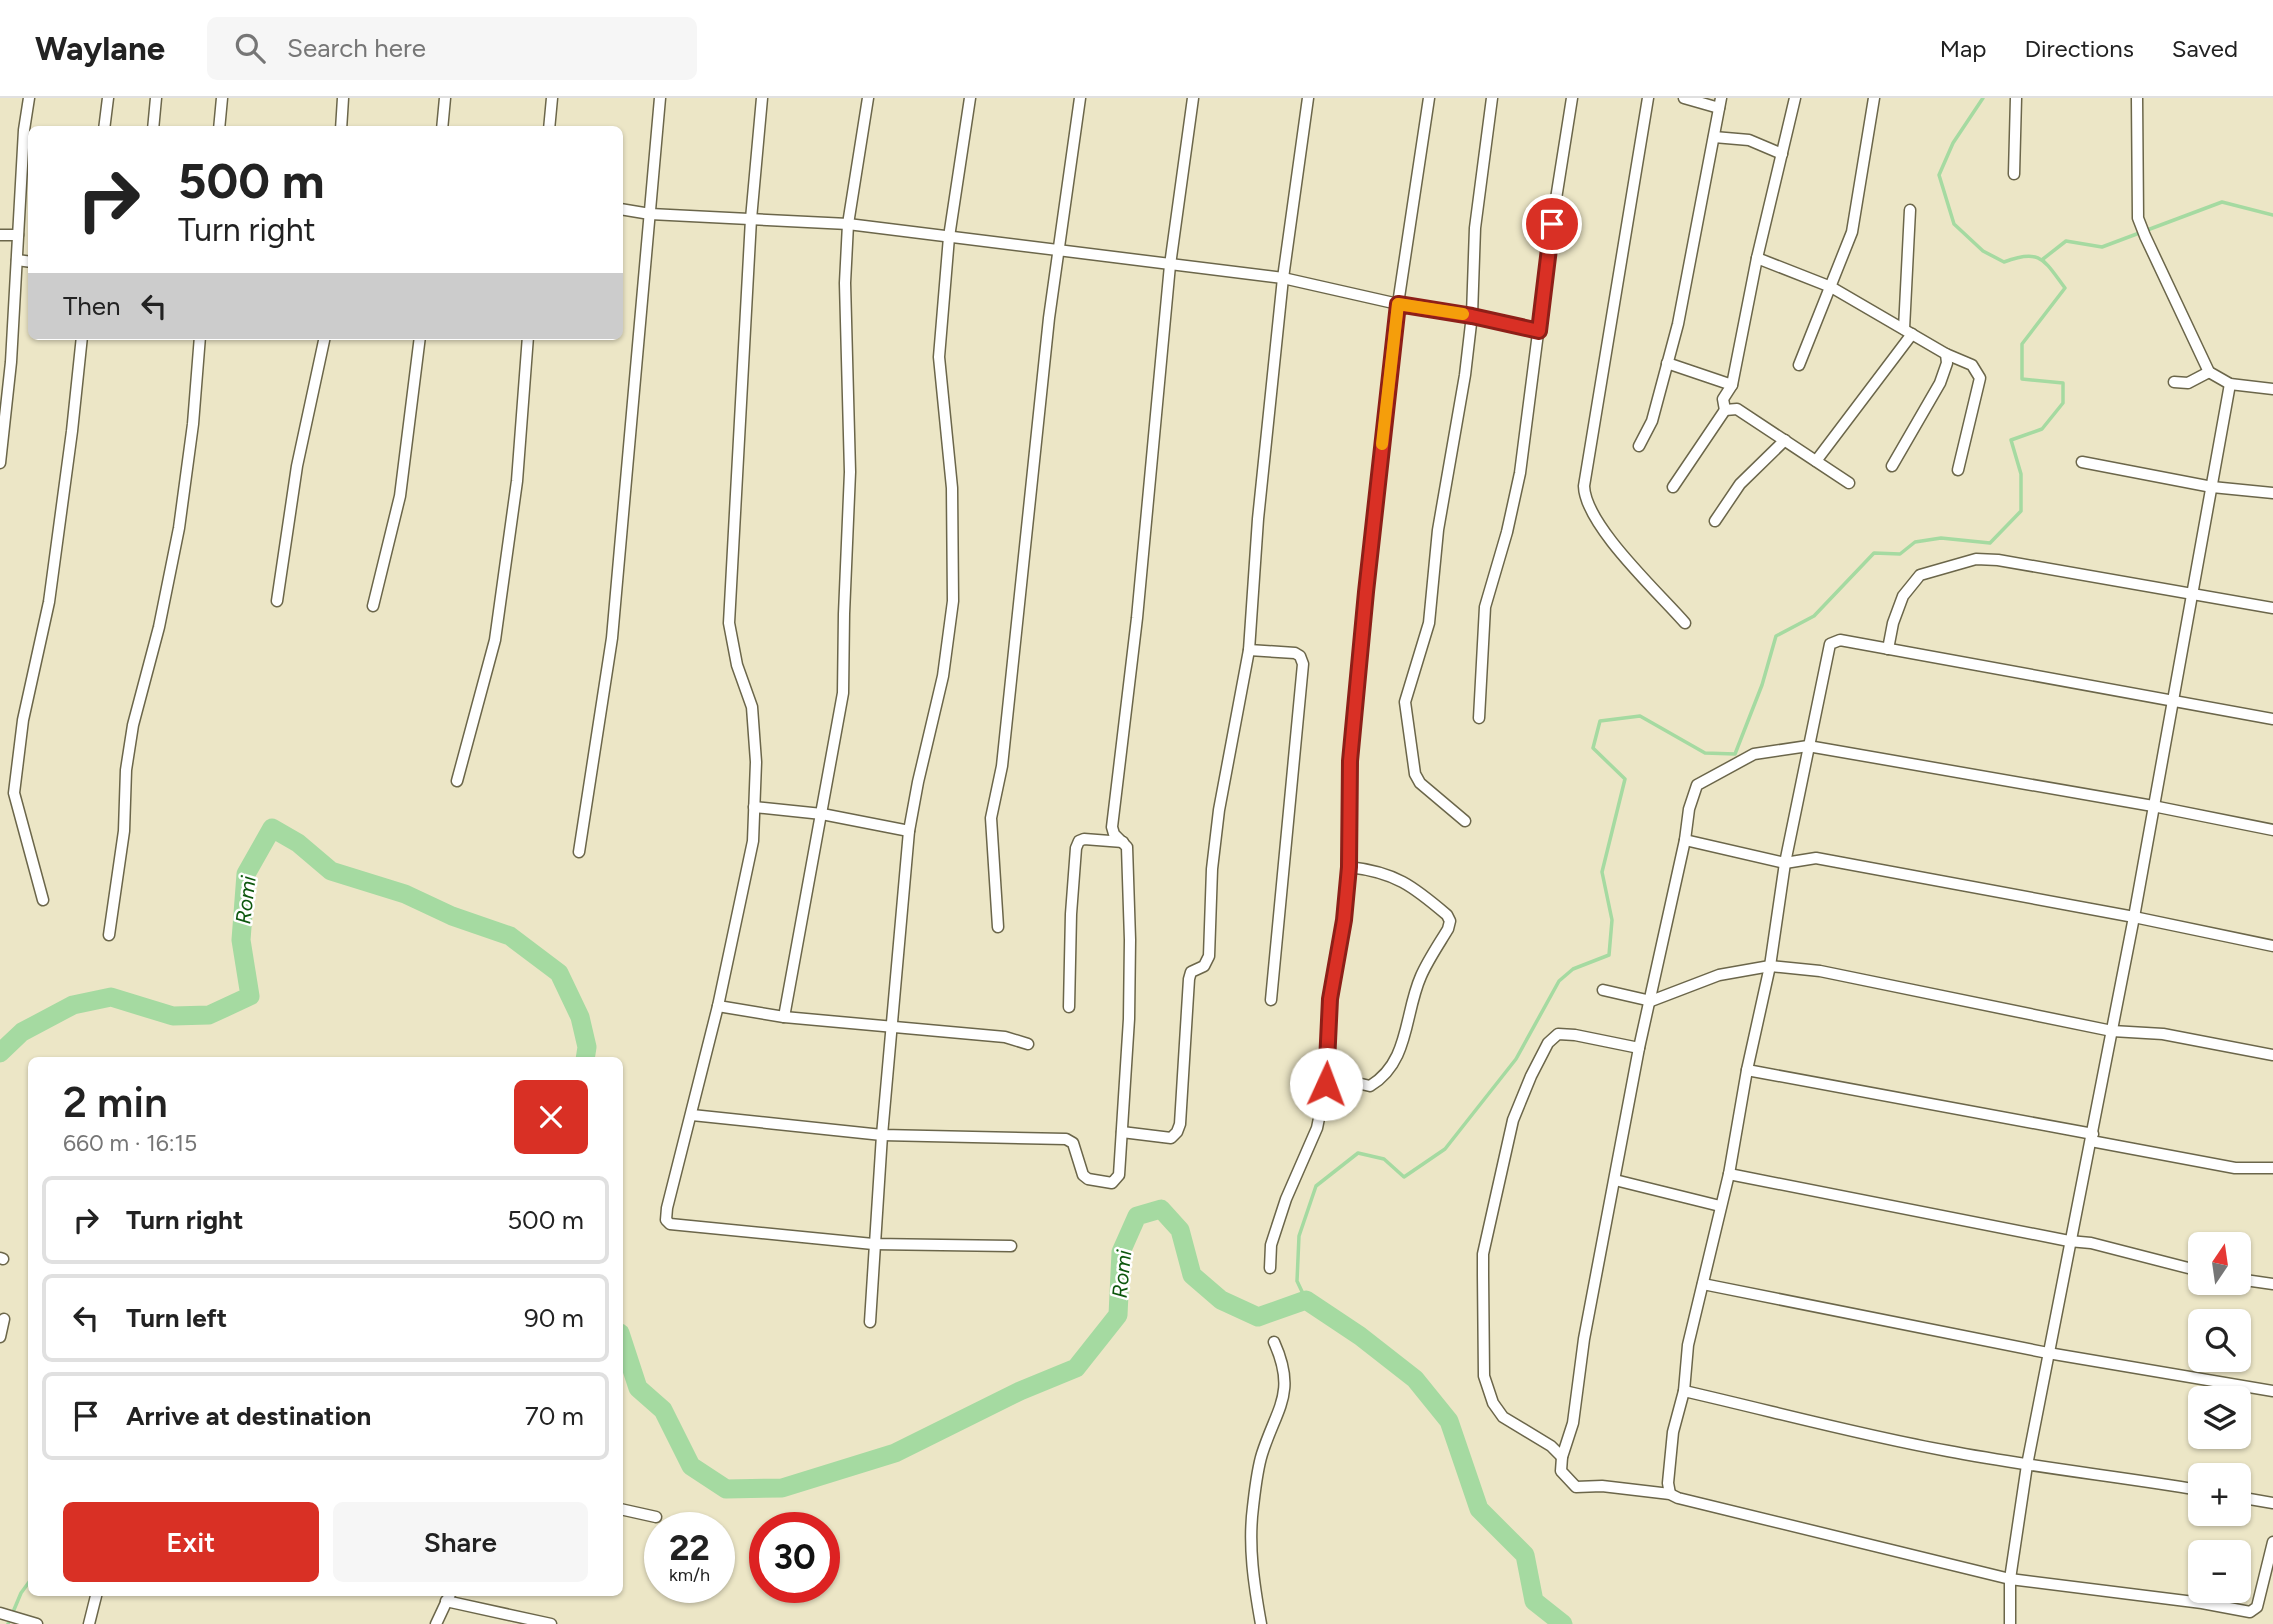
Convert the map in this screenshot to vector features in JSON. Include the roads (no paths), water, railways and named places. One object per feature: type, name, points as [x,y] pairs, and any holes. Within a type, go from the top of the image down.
[{"type":"street","points":[[0,463],[11,362],[24,130],[29,98]]},
{"type":"street","points":[[104,126],[108,98]]},
{"type":"street","points":[[153,126],[156,98]]},
{"type":"street","points":[[219,126],[222,98]]},
{"type":"street","points":[[341,126],[343,98]]},
{"type":"street","points":[[442,126],[445,98]]},
{"type":"street","points":[[549,126],[552,98]]},
{"type":"street","points":[[579,852],[612,638],[660,98]]},
{"type":"street","points":[[762,98],[751,219],[729,623],[737,665],[752,707],[756,762],[753,841],[718,1006],[666,1220],[670,1224],[873,1244],[1011,1246]]},
{"type":"street","points":[[784,1017],[843,692],[850,472],[845,283],[848,224],[868,98]]},
{"type":"street","points":[[870,1322],[873,1244],[909,831],[943,676],[953,601],[951,488],[939,357],[949,237],[970,98]]},
{"type":"street","points":[[998,927],[991,818],[1002,766],[1049,318],[1080,98]]},
{"type":"street","points":[[692,1115],[882,1135],[1066,1139],[1073,1143],[1083,1175],[1088,1179],[1112,1182],[1117,1180],[1129,1019],[1130,940],[1127,847],[1114,834],[1112,827],[1137,618],[1170,265],[1193,98]]},
{"type":"street","points":[[1122,1132],[1171,1138],[1180,1124],[1189,979],[1191,972],[1204,965],[1209,956],[1215,845],[1249,650],[1258,519],[1283,278],[1308,98]]},
{"type":"street","points":[[1270,1268],[1271,1245],[1286,1199],[1317,1128],[1323,1106],[1330,999],[1344,920],[1349,867],[1350,761],[1366,592],[1398,304],[1429,98]]},
{"type":"street","points":[[1465,821],[1420,783],[1415,774],[1405,702],[1429,623],[1438,530],[1465,375],[1472,316],[1475,228],[1492,98]]},
{"type":"street","points":[[1479,718],[1485,607],[1507,532],[1520,473],[1572,98]]},
{"type":"street","points":[[1648,98],[1584,498],[1591,513],[1614,543],[1685,623]]},
{"type":"street","points":[[1639,446],[1652,421],[1678,324],[1720,103],[1684,98]]},
{"type":"street","points":[[1673,487],[1726,410],[1723,399],[1732,385],[1757,258],[1795,98]]},
{"type":"street","points":[[1799,365],[1852,232],[1874,98]]},
{"type":"street","points":[[2014,174],[2016,98]]},
{"type":"street","points":[[2137,98],[2138,218],[2145,236],[2209,372],[2230,384],[2273,389]]},
{"type":"street","points":[[1714,137],[1749,140],[1782,154]]},
{"type":"street","points":[[623,210],[650,214],[848,224],[1283,278],[1398,304],[1472,316],[1539,331]]},
{"type":"street","points":[[1816,461],[1908,331],[1910,210]]},
{"type":"street","points":[[0,235],[18,235]]},
{"type":"street","points":[[1757,258],[1831,287],[1946,354],[1972,365],[1980,378],[1958,470]]},
{"type":"street","points":[[17,260],[28,261]]},
{"type":"street","points":[[43,900],[13,793],[23,720],[49,601],[82,340]]},
{"type":"street","points":[[109,934],[124,831],[125,769],[133,725],[159,627],[179,528],[200,340]]},
{"type":"street","points":[[277,601],[297,466],[324,340]]},
{"type":"street","points":[[373,606],[400,496],[420,340]]},
{"type":"street","points":[[457,781],[495,640],[517,481],[528,340]]},
{"type":"street","points":[[1892,466],[1940,383],[1947,363],[1946,354]]},
{"type":"street","points":[[1667,363],[1732,385]]},
{"type":"street","points":[[2175,382],[2188,383],[2209,372]]},
{"type":"street","points":[[2010,1624],[2010,1579],[2027,1465],[2134,917],[2230,384]]},
{"type":"street","points":[[1726,410],[1737,409],[1849,483]]},
{"type":"street","points":[[1715,521],[1740,484],[1785,440]]},
{"type":"street","points":[[2082,462],[2213,487],[2273,493]]},
{"type":"street","points":[[1888,649],[1893,623],[1903,596],[1920,575],[1976,559],[1998,560],[2273,608]]},
{"type":"street","points":[[1670,1494],[1668,1483],[1673,1432],[1684,1391],[1688,1345],[1729,1174],[1747,1070],[1770,966],[1785,863],[1830,644],[1840,640],[2273,719]]},
{"type":"street","points":[[1249,650],[1295,653],[1300,656],[1303,664],[1271,1000]]},
{"type":"street","points":[[2273,830],[2153,806],[1808,746],[1754,754],[1697,785],[1689,809],[1685,840],[1639,1048],[1584,1339],[1573,1423],[1562,1457],[1561,1471],[1576,1487],[1602,1486],[1670,1494],[2010,1579],[2202,1603],[2250,1612],[2257,1607],[2273,1542]]},
{"type":"street","points":[[754,807],[822,814],[909,831]]},
{"type":"street","points":[[1069,1007],[1070,915],[1076,848],[1079,841],[1084,839],[1123,842]]},
{"type":"street","points":[[1685,840],[1785,863],[1816,858],[2134,917],[2273,946]]},
{"type":"street","points":[[1326,1076],[1370,1086],[1384,1078],[1400,1049],[1420,977],[1450,921],[1447,915],[1417,890],[1390,874],[1349,867]]},
{"type":"street","points":[[1602,990],[1651,1001],[1719,975],[1770,966],[1820,971],[2112,1031],[2163,1034],[2273,1055]]},
{"type":"street","points":[[718,1006],[784,1017],[1005,1037],[1028,1044]]},
{"type":"street","points":[[1562,1457],[1551,1446],[1503,1417],[1493,1403],[1484,1376],[1483,1254],[1513,1120],[1548,1043],[1558,1034],[1639,1048]]},
{"type":"street","points":[[1747,1070],[2092,1137],[2235,1168],[2273,1168]]},
{"type":"street","points":[[1729,1174],[2069,1241],[2091,1243],[2188,1268]]},
{"type":"street","points":[[1615,1180],[1720,1206]]},
{"type":"street","points":[[2251,1281],[2273,1284]]},
{"type":"street","points":[[1703,1284],[2048,1353],[2273,1391]]},
{"type":"street","points":[[0,1337],[5,1319]]},
{"type":"street","points":[[1261,1624],[1252,1581],[1252,1508],[1261,1455],[1282,1405],[1285,1387],[1284,1365],[1274,1342]]},
{"type":"street","points":[[1684,1391],[1945,1451],[2188,1488]]},
{"type":"street","points":[[2251,1499],[2273,1503]]},
{"type":"street","points":[[623,1510],[644,1514]]},
{"type":"street","points":[[89,1624],[96,1596]]},
{"type":"street","points":[[436,1624],[449,1597],[551,1624]]},
{"type":"street","points":[[0,1613],[28,1622]]},
{"type":"waterway","points":[[1306,1300],[1297,1281],[1299,1236],[1316,1186],[1358,1153],[1384,1159],[1404,1177],[1445,1149],[1516,1059],[1559,981],[1573,969],[1609,955],[1612,920],[1602,872],[1625,779],[1593,748],[1600,721],[1640,716],[1705,753],[1735,754],[1762,685],[1776,636],[1814,616],[1874,553],[1900,554],[1915,542],[1941,538],[1990,543],[2021,511],[2021,474],[2011,440],[2042,429],[2063,403],[2063,383],[2022,379],[2022,344],[2065,288],[2040,259],[2026,256],[2004,262],[1983,251],[1954,224],[1939,175],[1953,143],[1983,98]]},
{"type":"waterway","points":[[2043,259],[2066,241],[2102,247],[2222,202],[2273,215]]},
{"type":"waterway","name":"Romi","points":[[0,1053],[22,1032],[73,1005],[111,997],[173,1016],[209,1015],[250,996],[241,940],[246,874],[272,828],[298,843],[331,871],[405,894],[452,916],[510,936],[559,973],[580,1017],[587,1047],[585,1057]]},
{"type":"waterway","name":"Romi","points":[[623,1342],[638,1388],[663,1410],[691,1466],[726,1489],[782,1488],[895,1453],[1020,1391],[1076,1368],[1118,1315],[1121,1252],[1137,1216],[1161,1209],[1180,1230],[1192,1275],[1221,1300],[1258,1317],[1306,1300],[1360,1336],[1415,1379],[1449,1421],[1479,1509],[1525,1555],[1534,1601],[1563,1624]]},
{"type":"waterway","points":[[8,1624],[28,1583]]}]
